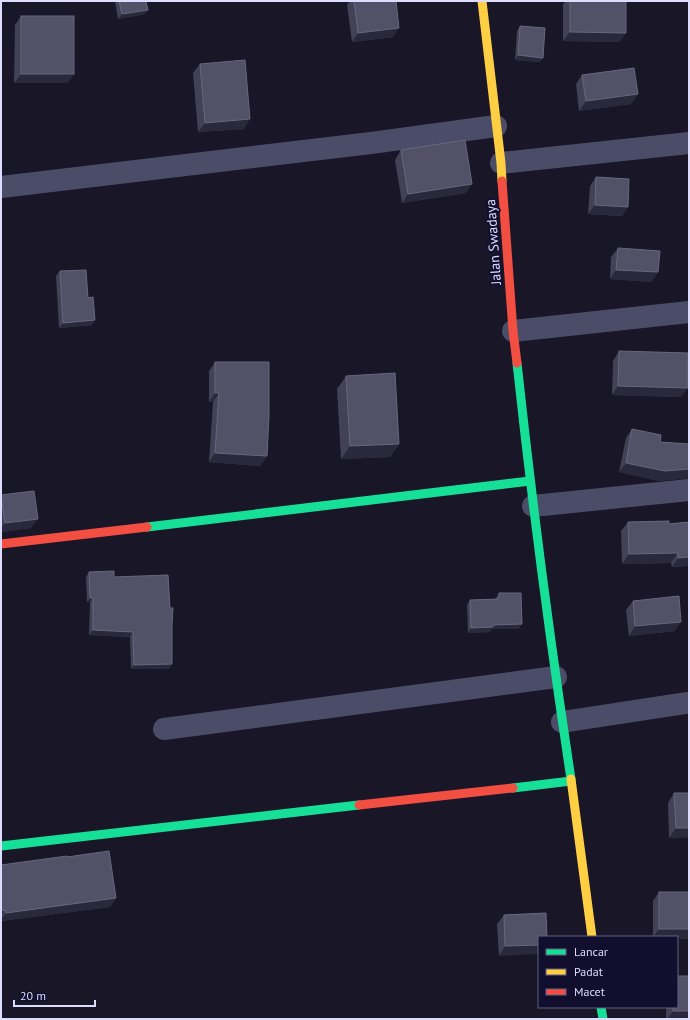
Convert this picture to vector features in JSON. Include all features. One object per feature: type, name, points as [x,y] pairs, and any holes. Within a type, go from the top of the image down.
[{"type":"street","name":"Jalan Swadaya","points":[[482,1],[501,163],[513,331],[530,481],[592,936]]},
{"type":"street","points":[[1,187],[363,144],[496,126]]},
{"type":"street","points":[[501,163],[689,143]]},
{"type":"street","points":[[513,331],[689,312]]},
{"type":"street","points":[[1,544],[530,481]]},
{"type":"street","points":[[533,506],[689,490]]},
{"type":"street","points":[[164,729],[556,677]]},
{"type":"street","points":[[562,722],[686,703]]},
{"type":"street","points":[[1,846],[571,781]]},
{"type":"street","points":[[601,1008],[603,1019]]},
{"type":"building","points":[[119,1],[146,1],[148,10],[122,14]]},
{"type":"building","points":[[354,1],[396,1],[399,28],[358,33]]},
{"type":"building","points":[[570,1],[626,1],[626,33],[570,32]]},
{"type":"building","points":[[21,16],[74,16],[74,74],[21,74]]},
{"type":"building","points":[[520,26],[545,28],[543,58],[518,55]]},
{"type":"building","points":[[245,60],[250,119],[205,123],[200,64]]},
{"type":"building","points":[[634,68],[638,94],[586,101],[582,75]]},
{"type":"building","points":[[465,140],[472,184],[408,194],[401,150]]},
{"type":"building","points":[[596,177],[629,179],[628,207],[595,205]]},
{"type":"building","points":[[618,248],[660,251],[658,272],[616,270]]},
{"type":"building","points":[[86,270],[88,298],[93,297],[95,320],[63,323],[60,271]]},
{"type":"building","points":[[619,351],[688,353],[688,388],[618,386]]},
{"type":"building","points":[[215,362],[269,362],[267,456],[215,453],[219,393],[215,393]]},
{"type":"building","points":[[395,373],[399,444],[350,446],[346,376]]},
{"type":"building","points":[[632,429],[661,435],[660,442],[689,444],[689,469],[665,471],[626,463]]},
{"type":"building","points":[[34,491],[38,519],[5,523],[1,495]]},
{"type":"building","points":[[669,521],[669,524],[689,522],[689,557],[678,558],[678,553],[629,554],[628,522]]},
{"type":"building","points":[[114,571],[114,577],[168,575],[170,608],[173,608],[172,664],[134,665],[133,632],[93,630],[93,598],[90,598],[89,572]]},
{"type":"building","points":[[499,593],[521,593],[522,624],[493,625],[493,627],[471,628],[470,600],[499,599]]},
{"type":"building","points":[[679,596],[681,622],[635,626],[633,601]]},
{"type":"building","points":[[674,793],[689,793],[689,828],[676,828]]},
{"type":"building","points":[[109,851],[116,898],[6,913],[5,910],[1,911],[1,865]]},
{"type":"building","points":[[659,892],[689,892],[689,929],[659,929]]},
{"type":"building","points":[[546,913],[547,936],[538,936],[538,945],[505,946],[504,915]]},
{"type":"building","points":[[678,976],[689,976],[689,1011],[673,1011],[672,1008],[678,1008]]},
{"type":"traffic: fast","points":[[517,363],[542,571],[571,779]]},
{"type":"traffic: fast","points":[[147,527],[530,481]]},
{"type":"traffic: fast","points":[[513,788],[571,781]]},
{"type":"traffic: fast","points":[[1,846],[359,805]]},
{"type":"traffic: fast","points":[[601,1008],[603,1019]]},
{"type":"traffic: slow","points":[[482,1],[502,181]]},
{"type":"traffic: slow","points":[[571,779],[592,936]]},
{"type":"traffic: jam","points":[[502,181],[513,331],[517,363]]},
{"type":"traffic: jam","points":[[1,544],[147,527]]},
{"type":"traffic: jam","points":[[359,805],[513,788]]}]
